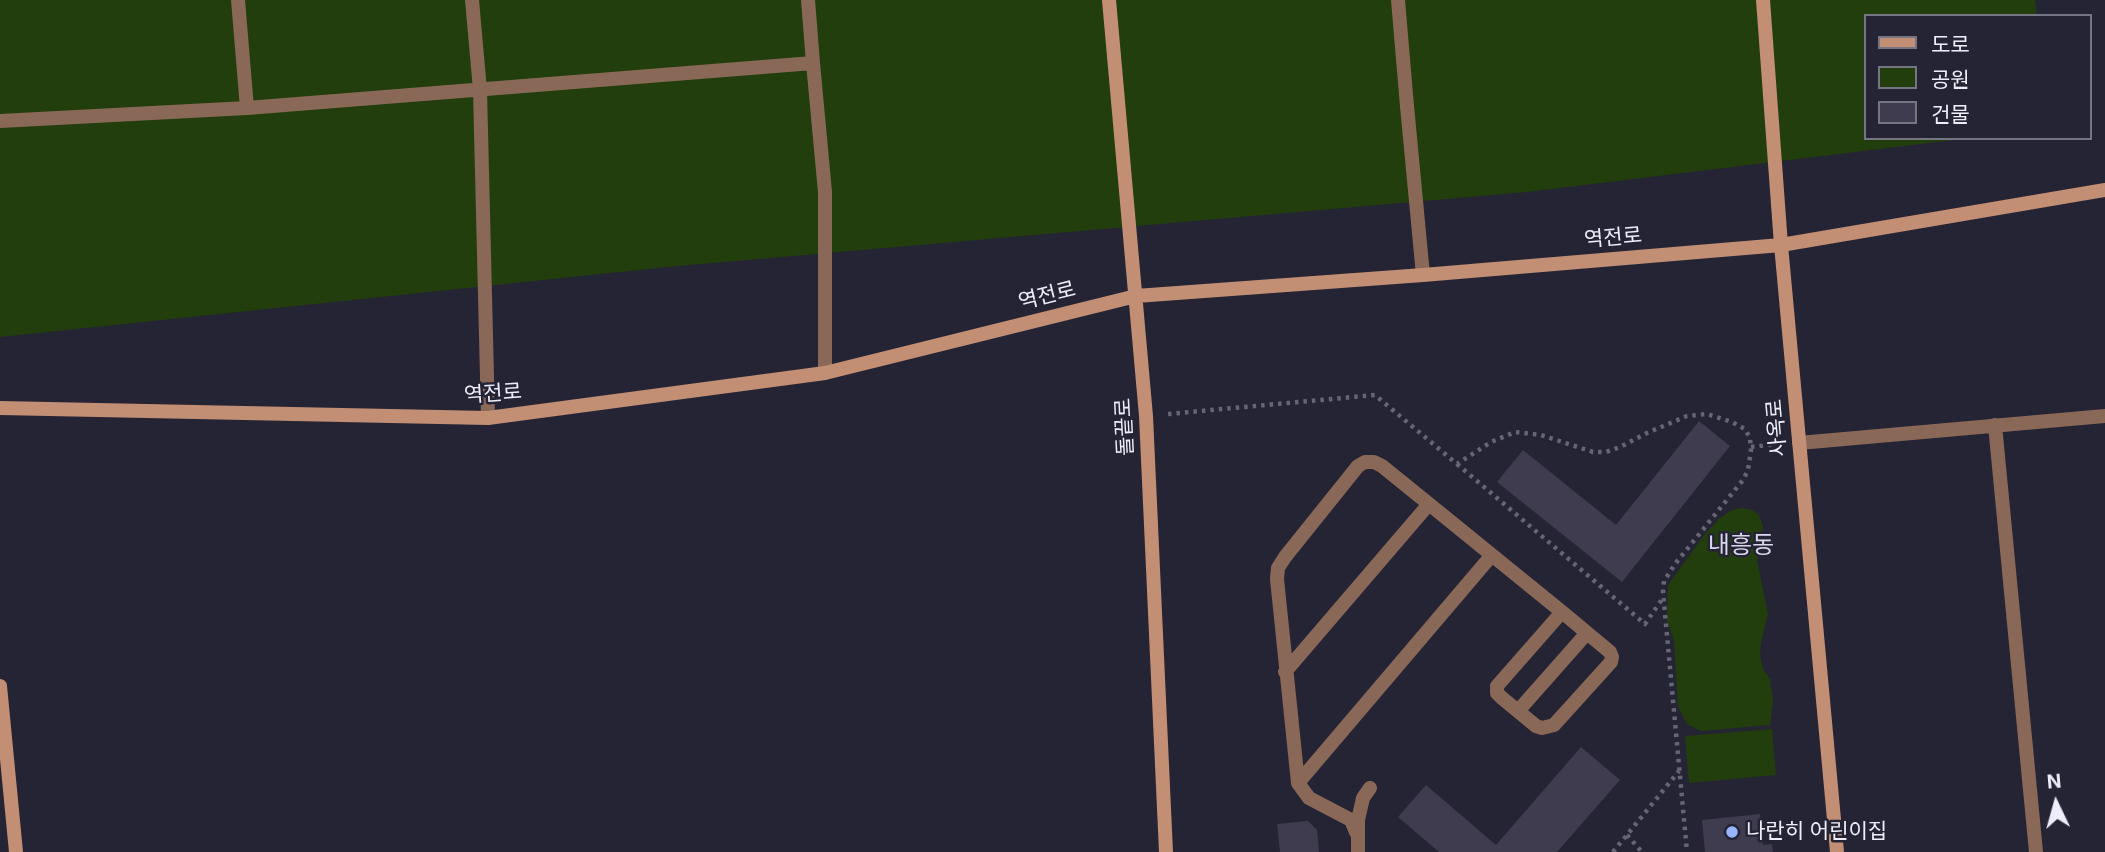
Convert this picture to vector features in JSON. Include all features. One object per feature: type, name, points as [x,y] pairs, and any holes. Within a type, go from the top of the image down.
[{"type":"street","points":[[238,0],[247,108]]},
{"type":"street","points":[[472,0],[480,90],[488,418]]},
{"type":"street","points":[[808,0],[825,192],[825,373]]},
{"type":"street","name":"돌끝로","points":[[1109,0],[1146,416],[1166,852]]},
{"type":"street","points":[[1398,0],[1423,275]]},
{"type":"street","name":"사옥로","points":[[1763,0],[1781,245],[1837,852]]},
{"type":"street","points":[[0,121],[247,108],[813,63]]},
{"type":"street","name":"역전로","points":[[0,408],[488,418],[825,373],[1136,296],[1781,245],[2105,190]]},
{"type":"street","points":[[1799,443],[2105,416]]},
{"type":"street","points":[[1995,425],[2036,852]]},
{"type":"street","points":[[1359,852],[1351,820],[1310,798],[1298,783],[1278,592],[1278,568],[1351,475],[1365,462],[1382,466],[1562,612],[1610,652],[1611,662],[1554,725],[1549,728],[1535,726],[1497,693],[1497,686],[1562,612]]},
{"type":"street","points":[[1285,672],[1429,504]]},
{"type":"street","points":[[1298,783],[1492,555]]},
{"type":"street","points":[[1518,711],[1587,633]]},
{"type":"street","points":[[0,686],[16,852]]},
{"type":"street","points":[[1356,832],[1363,798],[1370,788]]},
{"type":"path","points":[[1146,416],[1375,395],[1645,624],[1663,598]]},
{"type":"path","points":[[1457,464],[1481,447],[1515,432],[1541,435],[1592,452],[1606,452],[1687,416],[1707,414],[1745,429],[1750,438],[1751,451],[1748,470],[1743,480],[1664,581],[1663,598],[1687,852]]},
{"type":"path","points":[[1613,852],[1679,771]]},
{"type":"path","points":[[1627,835],[1642,852]]},
{"type":"green space","points":[[0,0],[2035,0],[2037,14],[1864,14],[1864,140],[1954,140],[1527,192],[667,267],[0,337]]},
{"type":"green space","points":[[1742,508],[1759,515],[1763,527],[1761,551],[1757,560],[1768,614],[1760,655],[1763,669],[1770,679],[1773,702],[1770,725],[1701,731],[1687,724],[1678,706],[1674,640],[1667,620],[1668,585],[1720,518],[1732,510]]},
{"type":"green space","points":[[1772,729],[1776,775],[1689,783],[1685,736]]},
{"type":"building","points":[[1699,421],[1730,446],[1622,582],[1497,482],[1523,450],[1616,525]]},
{"type":"building","points":[[1581,747],[1620,780],[1557,852],[1439,852],[1398,817],[1426,785],[1496,845]]},
{"type":"building","name":"나란히 어린이집","points":[[1760,814],[1763,845],[1772,844],[1773,852],[1705,852],[1702,820]]},
{"type":"building","points":[[1308,821],[1317,830],[1319,852],[1280,852],[1277,824]]},
{"type":"place","name":"나란히 어린이집","points":[[1732,832]]},
{"type":"district","name":"내흥동","points":[[1741,546]]}]
